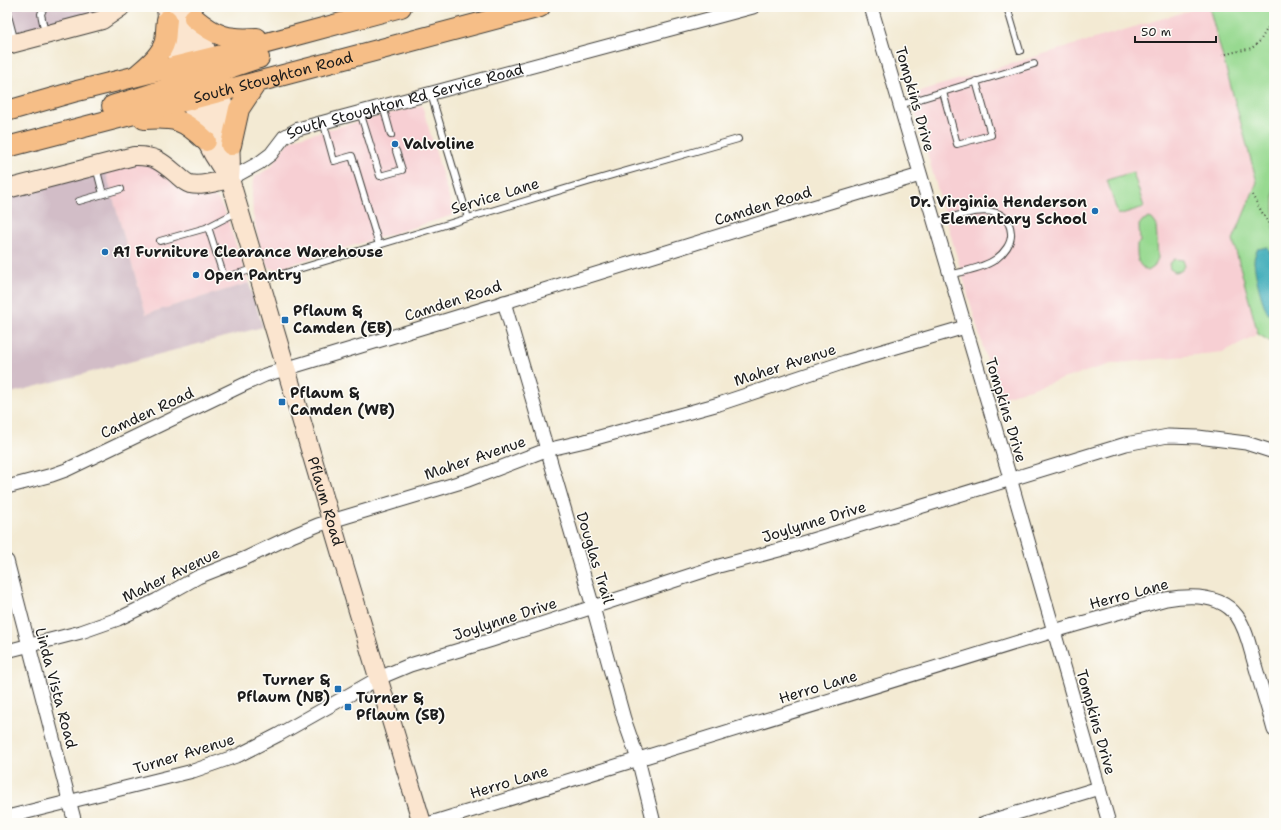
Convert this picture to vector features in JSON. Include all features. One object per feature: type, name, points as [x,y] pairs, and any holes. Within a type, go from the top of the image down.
[{"type":"main road","name":"South Stoughton Road","points":[[7,147],[124,116],[272,41],[401,7]]},
{"type":"main road","name":"South Stoughton Road","points":[[7,111],[134,76],[200,78],[257,82],[540,7]]},
{"type":"main road","points":[[134,76],[151,63],[160,52],[165,42],[169,11]]},
{"type":"main road","points":[[192,12],[210,30],[225,37],[237,39],[258,38],[272,41]]},
{"type":"main road","points":[[7,143],[51,124],[146,96],[178,84],[282,51],[380,12]]},
{"type":"main road","points":[[231,145],[239,108],[257,82]]},
{"type":"main road","points":[[124,116],[138,119],[161,118],[182,122],[206,141]]},
{"type":"street","points":[[11,44],[102,20],[120,7]]},
{"type":"street","name":"South Stoughton Rd Service Road","points":[[7,189],[134,156],[150,156],[158,159],[182,179],[191,184],[230,180],[271,154],[284,137],[298,129],[323,121],[431,94],[753,7]]},
{"type":"street","name":"Tompkins Drive","points":[[874,8],[920,175],[1010,478],[1109,823]]},
{"type":"street","name":"Pflaum Road","points":[[169,11],[200,78],[228,121],[231,145],[230,180],[422,823]]},
{"type":"street","name":"Pflaum Road","points":[[192,12],[206,141],[220,167],[230,180]]},
{"type":"street","points":[[200,78],[226,147],[230,180]]},
{"type":"street","name":"Camden Road","points":[[7,487],[66,470],[242,385],[286,368],[920,175]]},
{"type":"street","name":"Douglas Trail","points":[[504,302],[624,719],[638,759],[654,823]]},
{"type":"street","name":"Maher Avenue","points":[[7,651],[82,632],[118,619],[157,600],[198,577],[246,558],[294,535],[331,521],[468,480],[546,450],[719,404],[845,362],[965,327]]},
{"type":"street","name":"Joylynne Drive","points":[[379,678],[410,665],[719,566],[778,550],[1010,478],[1126,444],[1163,436],[1177,436],[1212,438],[1246,443],[1269,450]]},
{"type":"street","name":"Linda Vista Road","points":[[7,561],[75,823]]},
{"type":"street","name":"Herro Lane","points":[[431,823],[1054,631],[1166,599],[1183,596],[1197,597],[1217,602],[1236,615],[1242,625],[1249,644],[1274,730]]},
{"type":"street","name":"Turner Avenue","points":[[7,817],[193,772],[239,755],[278,735],[379,678]]},
{"type":"street","points":[[984,823],[1099,788]]},
{"type":"lane","points":[[44,7],[42,14],[45,35]]},
{"type":"lane","points":[[1007,7],[1020,51]]},
{"type":"lane","points":[[7,12],[11,44]]},
{"type":"lane","points":[[900,105],[1034,64]]},
{"type":"lane","points":[[943,92],[957,144],[991,135],[976,81]]},
{"type":"lane","points":[[431,94],[468,218]]},
{"type":"lane","points":[[383,106],[391,135]]},
{"type":"lane","points":[[360,112],[380,176],[402,170],[396,152]]},
{"type":"lane","points":[[323,121],[334,161],[352,156],[379,245]]},
{"type":"lane","name":"Service Lane","points":[[208,227],[223,274],[226,276],[258,275],[379,245],[588,182],[738,139]]},
{"type":"lane","points":[[95,165],[103,194]]},
{"type":"lane","points":[[79,201],[121,189]]},
{"type":"lane","points":[[160,241],[208,227],[240,211]]},
{"type":"lane","points":[[934,223],[969,213],[983,211],[993,212],[1002,216],[1009,225],[1011,234],[1009,245],[995,260],[950,275]]},
{"type":"path","points":[[1222,55],[1252,48],[1260,41],[1274,17]]},
{"type":"path","points":[[1252,196],[1274,233]]},
{"type":"shaded area","points":[[7,7],[121,7],[7,45]]},
{"type":"shaded area","name":"Dr. Virginia Henderson Elementary School","points":[[1201,7],[1209,7],[1257,182],[1233,240],[1258,334],[1223,352],[1111,364],[998,399],[910,94]]},
{"type":"shaded area","points":[[422,105],[454,215],[283,267],[276,269],[270,268],[267,265],[260,246],[253,215],[252,194],[253,180],[255,177],[271,167],[284,147],[296,138]]},
{"type":"shaded area","points":[[135,163],[153,166],[186,193],[195,196],[213,196],[218,199],[225,212],[249,283],[146,314],[105,170]]},
{"type":"shaded area","points":[[105,170],[146,314],[249,283],[263,327],[7,394],[7,196]]},
{"type":"green space","points":[[1209,7],[1274,7],[1274,344],[1258,334],[1233,240],[1257,182]]},
{"type":"green space","points":[[1133,172],[1144,207],[1118,215],[1107,180]]},
{"type":"green space","points":[[1149,218],[1156,224],[1158,258],[1154,267],[1148,271],[1139,263],[1137,256],[1137,244],[1140,242],[1139,225],[1143,220]]},
{"type":"green space","points":[[1175,259],[1183,260],[1185,266],[1181,271],[1175,272],[1170,269],[1169,264]]},
{"type":"water","points":[[1268,247],[1274,265],[1274,321],[1270,317],[1263,302],[1254,261],[1257,249]]},
{"type":"place","name":"Valvoline","points":[[395,144]]},
{"type":"place","name":"Dr. Virginia Henderson Elementary School","points":[[1095,211]]},
{"type":"place","name":"A1 Furniture Clearance Warehouse","points":[[105,252]]},
{"type":"place","name":"Open Pantry","points":[[196,275]]},
{"type":"place","name":"Pflaum & Camden (EB)","points":[[285,320]]},
{"type":"place","name":"Pflaum & Camden (WB)","points":[[282,402]]},
{"type":"place","name":"Turner & Pflaum (NB)","points":[[338,689]]},
{"type":"place","name":"Turner & Pflaum (SB)","points":[[348,707]]}]
